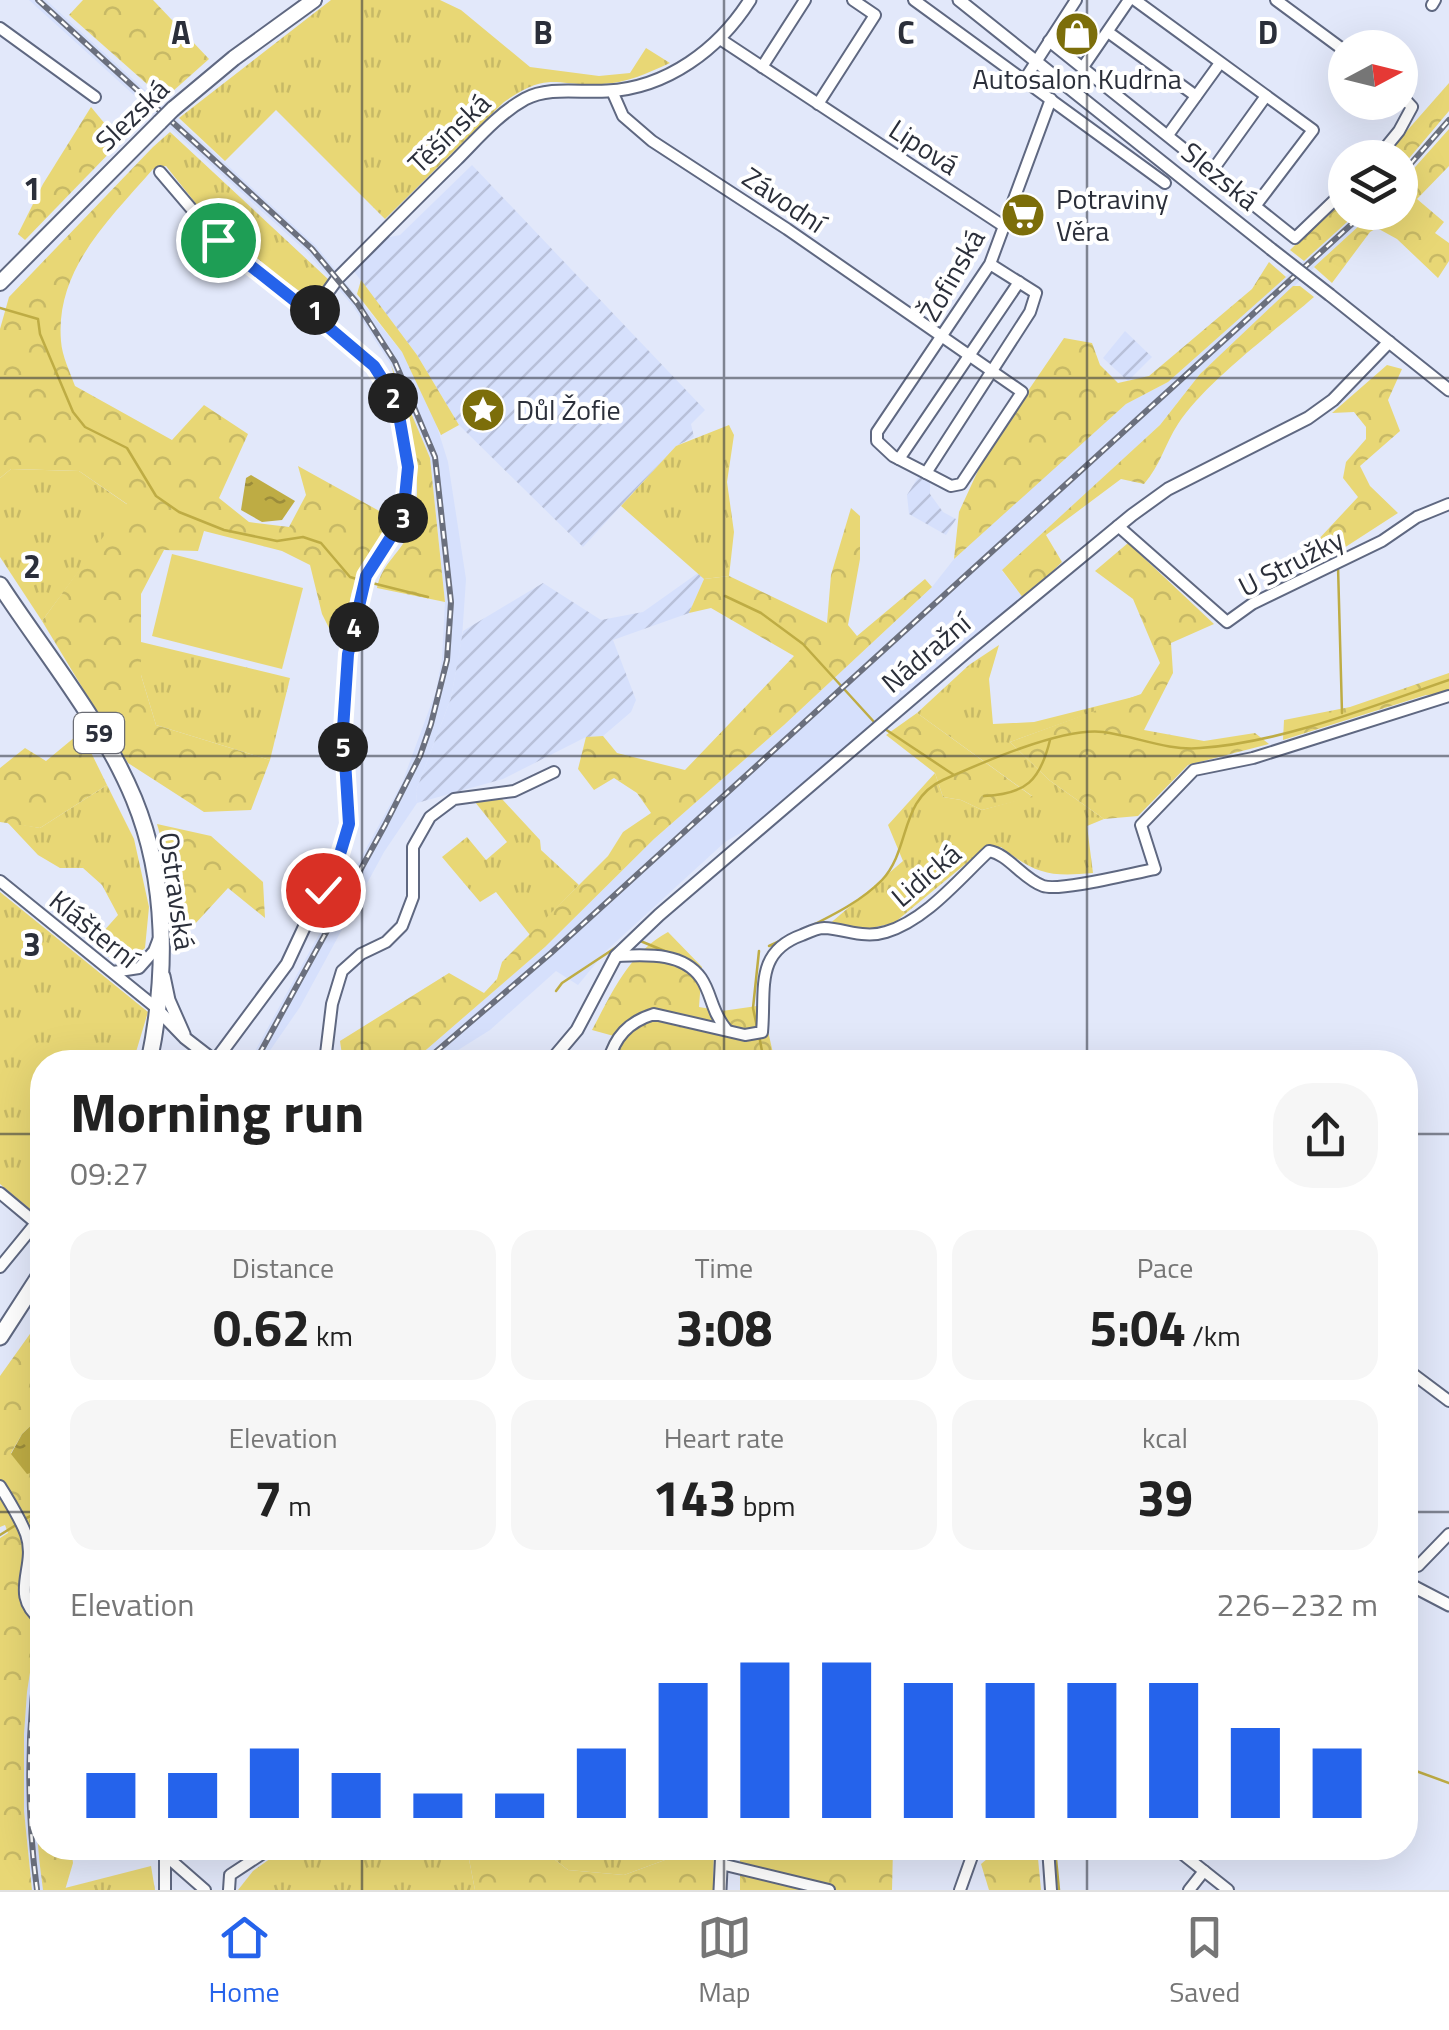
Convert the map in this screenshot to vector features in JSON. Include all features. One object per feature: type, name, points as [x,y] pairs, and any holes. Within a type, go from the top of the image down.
[{"type":"main road","name":"Slezská","points":[[0,283],[173,109],[234,58],[314,0]]},
{"type":"main road","name":"Ostravská","points":[[0,585],[91,718],[129,788],[153,861],[163,974],[151,1050]]},
{"type":"main road","points":[[0,1336],[30,1290]]},
{"type":"street","name":"Těšínská","points":[[322,312],[324,297],[338,280],[486,128],[518,104],[544,92],[612,91],[649,82],[683,67],[720,40],[750,0]]},
{"type":"street","points":[[762,67],[805,0]]},
{"type":"street","points":[[818,104],[875,15],[853,0]]},
{"type":"street","name":"Slezská","points":[[914,0],[1165,183]]},
{"type":"street","name":"Slezská","points":[[960,0],[1449,390]]},
{"type":"street","points":[[1025,79],[1076,0]]},
{"type":"street","points":[[1083,67],[1132,0],[1313,130],[1256,205]]},
{"type":"street","points":[[1276,0],[1328,39]]},
{"type":"street","points":[[0,28],[94,96]]},
{"type":"street","points":[[1108,32],[1196,96]]},
{"type":"street","name":"Lipová","points":[[720,40],[1005,228]]},
{"type":"street","name":"Slezská","points":[[1048,42],[1294,238],[1328,206]]},
{"type":"street","points":[[1168,135],[1220,63]]},
{"type":"street","name":"Závodní","points":[[612,91],[624,116],[652,141],[1022,392],[960,484],[951,486],[926,473]]},
{"type":"street","points":[[1212,171],[1266,96]]},
{"type":"street","name":"Žofinská","points":[[896,458],[877,441],[877,432],[990,264],[1050,99]]},
{"type":"street","points":[[1391,140],[1406,120]]},
{"type":"street","points":[[160,172],[218,240],[304,308],[322,312],[328,327],[374,366],[390,391],[406,444],[408,467],[403,518],[366,576],[348,654],[344,696],[349,824],[346,838],[282,973],[222,1050]]},
{"type":"street","points":[[990,264],[1019,282],[1036,293],[1030,312],[926,473],[896,458],[1019,282]]},
{"type":"street","name":"Nádražní","points":[[560,1050],[577,1030],[616,956],[948,667],[1168,489],[1308,418],[1333,400],[1388,342]]},
{"type":"street","name":"U Stružky","points":[[1118,526],[1227,622],[1252,604],[1382,542],[1417,517],[1449,504]]},
{"type":"street","name":"Lidická","points":[[613,1050],[619,1033],[640,1018],[666,1015],[756,1034],[763,1020],[764,980],[774,951],[788,940],[822,928],[864,936],[896,928],[920,914],[989,851],[995,851],[1021,874],[1047,887],[1155,869],[1141,825],[1194,770],[1253,758],[1449,696]]},
{"type":"street","points":[[326,1050],[330,1014],[342,971],[361,954],[386,942],[410,912],[413,847],[430,817],[454,799],[514,791],[554,772]]},
{"type":"street","name":"Klášterní","points":[[0,881],[159,1011]]},
{"type":"street","points":[[110,972],[140,968],[154,951],[161,932]]},
{"type":"street","points":[[616,956],[655,955],[683,964],[703,981],[713,1014],[726,1030]]},
{"type":"street","points":[[163,974],[185,1038]]},
{"type":"street","points":[[159,1011],[200,1050]]},
{"type":"street","points":[[0,1194],[30,1217]]},
{"type":"street","points":[[0,1267],[30,1234]]},
{"type":"street","points":[[1418,1378],[1449,1401]]},
{"type":"street","points":[[0,1486],[28,1537],[23,1596],[30,1608]]},
{"type":"street","points":[[1418,1566],[1449,1534]]},
{"type":"street","points":[[1418,1589],[1449,1605]]},
{"type":"street","points":[[165,1860],[165,1890]]},
{"type":"street","points":[[173,1860],[205,1890]]},
{"type":"street","points":[[229,1890],[230,1876],[253,1860]]},
{"type":"street","points":[[720,1890],[721,1860]]},
{"type":"street","points":[[960,1890],[971,1860]]},
{"type":"street","points":[[1049,1860],[1051,1890]]},
{"type":"street","points":[[1190,1860],[1228,1890]]},
{"type":"street","points":[[721,1864],[829,1890]]},
{"type":"street","points":[[1189,1890],[1204,1871]]},
{"type":"shaded area","points":[[29,0],[46,0],[316,246],[402,352],[433,414],[448,462],[466,579],[462,638],[451,698],[416,791],[417,803],[384,852],[300,1007],[270,1050],[256,1050],[402,783],[436,691],[442,659],[445,602],[430,458],[391,365],[353,306],[308,253]]},
{"type":"shaded area","points":[[472,165],[705,410],[691,424],[694,437],[676,446],[583,547],[459,425],[417,355],[353,270],[385,238],[400,235]]},
{"type":"shaded area","points":[[1338,230],[1355,230],[1200,374],[1160,425],[1002,571],[1024,599],[958,651],[768,817],[725,842],[606,951],[578,985],[556,971],[490,1030],[458,1050],[426,1050],[545,947],[654,839],[932,587],[954,559],[1037,481],[1126,404],[1168,382]]},
{"type":"shaded area","points":[[1125,331],[1152,357],[1128,381],[1103,358]]},
{"type":"shaded area","points":[[922,471],[930,477],[930,494],[943,512],[956,519],[946,535],[909,514],[907,495]]},
{"type":"shaded area","points":[[698,573],[704,579],[689,613],[613,640],[636,700],[631,712],[603,736],[586,737],[503,779],[417,803],[416,791],[451,698],[463,631],[543,583],[601,620],[643,612]]},
{"type":"shaded area","points":[[30,1673],[30,1860],[41,1860],[43,1890],[32,1890],[24,1811]]},
{"type":"green space","points":[[83,0],[153,0],[209,59],[164,99],[69,15]]},
{"type":"green space","points":[[331,0],[440,0],[461,10],[530,67],[599,76],[630,73],[646,48],[670,63],[620,82],[552,82],[520,92],[504,102],[385,219],[276,110],[225,161],[179,118]]},
{"type":"green space","points":[[1449,83],[1449,111],[1418,148],[1418,140],[1399,140]]},
{"type":"green space","points":[[91,107],[120,142],[25,240],[18,234],[43,184]]},
{"type":"green space","points":[[1449,129],[1449,166],[1418,198],[1418,164]]},
{"type":"green space","points":[[170,132],[329,280],[312,300],[220,234],[166,166],[153,169],[153,147]]},
{"type":"green space","points":[[153,147],[153,169],[103,226],[76,268],[67,291],[61,315],[61,341],[75,386],[172,440],[204,405],[248,434],[219,498],[249,522],[289,527],[306,495],[298,466],[392,518],[352,591],[343,632],[332,634],[322,614],[310,565],[282,551],[204,531],[198,551],[164,550],[141,594],[141,675],[156,725],[270,760],[251,810],[204,812],[128,763],[42,621],[127,504],[79,471],[11,469],[0,478],[0,329],[9,297]]},
{"type":"green space","points":[[1418,200],[1444,222],[1435,233],[1449,243],[1449,261],[1438,278],[1397,239],[1381,230],[1418,230]]},
{"type":"green space","points":[[1328,213],[1328,230],[1338,230],[1304,261],[1290,250]]},
{"type":"green space","points":[[1354,230],[1374,230],[1332,283],[1314,267]]},
{"type":"green space","points":[[1269,262],[1286,277],[1168,382],[1126,404],[954,559],[959,512],[987,451],[1064,338],[1092,343],[1100,365],[1118,383],[1149,376],[1252,289]]},
{"type":"green space","points":[[361,280],[417,355],[459,425],[441,435],[402,352],[357,294]]},
{"type":"green space","points":[[1293,286],[1300,286],[1314,297],[1223,374],[1190,408],[1144,484],[1121,479],[1046,535],[1062,562],[1024,599],[1002,570],[1160,425],[1200,374]]},
{"type":"green space","points":[[391,365],[430,458],[445,602],[377,588],[383,571],[411,528],[416,508],[413,446]]},
{"type":"green space","points":[[1387,365],[1402,369],[1388,400],[1400,431],[1360,466],[1370,486],[1398,513],[1313,568],[1302,557],[1358,497],[1343,478],[1346,462],[1366,439],[1366,427],[1354,412],[1332,413]]},
{"type":"green space","points":[[729,425],[734,435],[727,482],[734,532],[729,576],[704,579],[621,506],[676,446]]},
{"type":"green space","points":[[11,469],[79,471],[128,505],[42,621],[0,557],[0,478]]},
{"type":"green space","points":[[851,508],[860,516],[860,559],[848,625],[857,636],[925,579],[932,587],[654,839],[545,947],[426,1050],[341,1050],[340,1041],[449,973],[484,993],[497,979],[502,962],[608,856],[623,832],[651,813],[637,793],[614,778],[594,790],[578,769],[586,737],[603,736],[617,753],[685,770],[794,656],[711,608],[689,613],[704,579],[729,576],[827,623],[831,575]]},
{"type":"green space","points":[[1128,543],[1214,624],[1171,643],[1173,673],[1144,730],[1204,741],[1255,733],[1269,744],[1188,765],[1138,816],[1104,819],[1049,780],[1010,742],[1141,694],[1160,663],[1133,599],[1095,571]]},
{"type":"green space","points":[[172,554],[303,588],[282,669],[152,636]]},
{"type":"green space","points":[[141,642],[290,678],[270,760],[156,725],[141,675]]},
{"type":"green space","points":[[999,645],[989,679],[993,724],[1034,722],[1141,695],[1010,742],[1049,780],[1104,819],[1087,826],[1093,873],[1044,872],[1001,847],[980,852],[894,923],[867,929],[827,926],[903,861],[888,825],[935,773],[943,797],[982,810],[1032,796],[917,713],[969,665]]},
{"type":"green space","points":[[1449,673],[1449,694],[1426,695],[1283,740],[1284,720],[1350,707]]},
{"type":"green space","points":[[917,713],[1033,797],[982,810],[943,797],[935,773],[886,735]]},
{"type":"green space","points":[[81,732],[107,785],[40,828],[0,822],[0,768],[25,748],[46,761]]},
{"type":"green space","points":[[107,785],[134,839],[149,907],[145,948],[128,962],[106,956],[94,942],[118,915],[102,885],[83,868],[60,868],[38,855],[7,822],[40,828]]},
{"type":"green space","points":[[502,799],[540,840],[541,850],[579,885],[530,935],[496,892],[480,902],[442,857],[467,837],[486,860],[507,842],[475,802]]},
{"type":"green space","points":[[157,824],[211,836],[263,882],[265,918],[228,888],[183,937]]},
{"type":"green space","points":[[0,892],[148,1012],[137,1050],[30,1050],[30,1209],[0,1184]]},
{"type":"green space","points":[[668,932],[702,967],[699,1007],[722,1011],[770,1004],[768,1031],[772,1050],[617,1050],[621,1038],[592,1030],[632,962]]},
{"type":"green space","points":[[30,1334],[30,1426],[11,1453],[30,1468],[30,1673],[24,1734],[24,1811],[32,1890],[0,1890],[0,1538],[8,1533],[5,1525],[0,1527],[0,1376]]},
{"type":"green space","points":[[73,1860],[65,1890],[43,1890],[39,1861]]},
{"type":"green space","points":[[268,1860],[469,1860],[475,1890],[238,1890]]},
{"type":"green space","points":[[469,1860],[555,1860],[568,1870],[624,1875],[665,1860],[714,1860],[713,1890],[475,1890]]},
{"type":"green space","points":[[555,1860],[665,1860],[624,1875],[568,1870]]},
{"type":"green space","points":[[740,1860],[893,1860],[892,1890],[740,1890]]},
{"type":"green space","points":[[986,1860],[1038,1860],[1041,1890],[989,1890],[981,1864]]},
{"type":"green space","points":[[151,1866],[155,1890],[65,1890],[65,1888]]},
{"type":"water","points":[[251,475],[295,501],[282,520],[262,522],[241,510],[246,478]]},
{"type":"water","points":[[30,1426],[27,1474],[11,1454]]},
{"type":"waterway","points":[[0,308],[38,319],[40,334],[73,412],[85,427],[127,448],[156,496],[179,512],[224,530],[277,541],[303,537],[321,543],[350,577],[360,580]]},
{"type":"waterway","points":[[1312,549],[1326,550],[1337,559]]},
{"type":"waterway","points":[[1338,566],[1342,713]]},
{"type":"waterway","points":[[368,582],[428,597]]},
{"type":"waterway","points":[[725,596],[761,613],[803,644],[875,723]]},
{"type":"waterway","points":[[805,929],[856,901],[882,880],[898,854],[912,812],[929,789],[1000,756],[1086,732],[1175,747],[1231,745],[1326,722],[1449,680]]},
{"type":"waterway","points":[[882,727],[954,775]]},
{"type":"waterway","points":[[984,796],[1011,792],[1029,783],[1041,766],[1050,740]]},
{"type":"waterway","points":[[769,946],[784,939]]},
{"type":"waterway","points":[[638,940],[672,954]]},
{"type":"waterway","points":[[556,991],[618,946]]},
{"type":"waterway","points":[[757,1027],[753,1008],[759,951]]},
{"type":"waterway","points":[[759,1035],[762,1050]]},
{"type":"waterway","points":[[22,1520],[30,1516]]},
{"type":"waterway","points":[[0,1535],[16,1525]]},
{"type":"waterway","points":[[1418,1772],[1449,1783]]},
{"type":"waterway","points":[[1056,1860],[1059,1890]]},
{"type":"railway","points":[[38,0],[312,249],[357,303],[395,362],[435,457],[451,602],[447,660],[431,724],[420,756],[385,825],[262,1050]]},
{"type":"railway","points":[[1418,155],[1449,120]]},
{"type":"railway","points":[[438,1050],[551,953],[1345,230]]},
{"type":"railway","points":[[30,1740],[30,1790]]},
{"type":"railway","points":[[34,1860],[37,1890]]},
{"type":"place","name":"Autosalon Kudrna","points":[[1077,34]]},
{"type":"place","name":"Potraviny Věra","points":[[1023,215]]},
{"type":"place","name":"Důl Žofie","points":[[483,410]]},
{"type":"route","points":[[218,240],[304,308],[322,312],[328,327],[374,366],[390,391],[406,444],[403,518],[366,576],[348,654],[343,729],[349,824],[323,890]]}]
